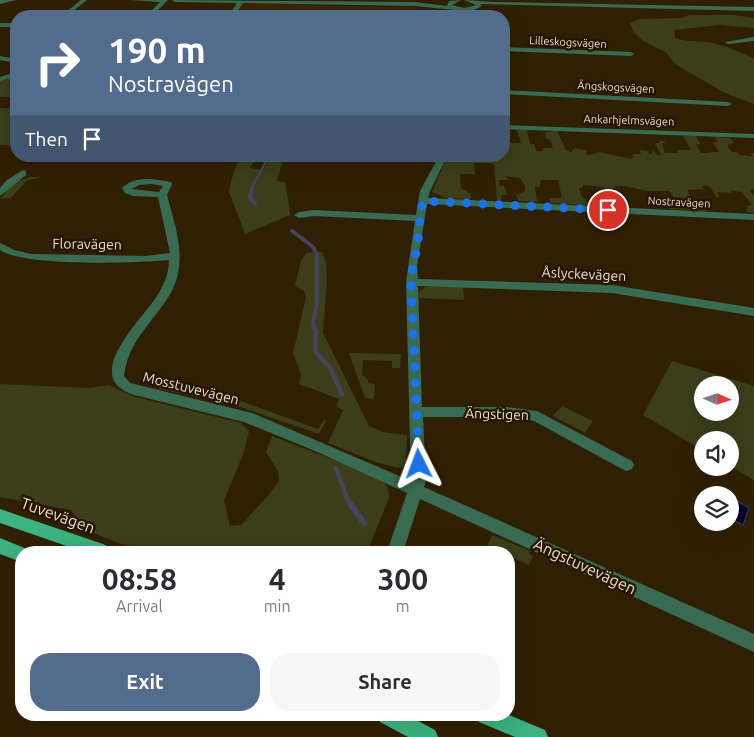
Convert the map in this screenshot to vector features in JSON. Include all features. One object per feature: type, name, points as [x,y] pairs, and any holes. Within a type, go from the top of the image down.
[{"type":"main road","name":"Tuvevägen","points":[[0,516],[87,546]]},
{"type":"main road","points":[[0,546],[15,552]]},
{"type":"main road","points":[[398,721],[428,737]]},
{"type":"main road","points":[[500,721],[538,737]]},
{"type":"street","points":[[0,2],[13,0]]},
{"type":"street","points":[[72,10],[84,0]]},
{"type":"street","points":[[133,0],[163,0]]},
{"type":"street","points":[[154,10],[163,0]]},
{"type":"street","points":[[175,0],[416,4],[456,8],[580,4],[754,10]]},
{"type":"street","points":[[416,4],[455,0]]},
{"type":"street","points":[[455,0],[449,5],[458,10]]},
{"type":"street","points":[[468,0],[475,6]]},
{"type":"street","points":[[471,10],[475,6]]},
{"type":"street","points":[[728,42],[754,39]]},
{"type":"street","name":"Lilleskogsvägen","points":[[510,49],[630,54]]},
{"type":"street","name":"Ängskogsvägen","points":[[510,92],[728,104]]},
{"type":"street","name":"Ankarhjelmsvägen","points":[[510,127],[754,136]]},
{"type":"street","points":[[397,546],[419,480],[411,282],[412,266],[418,241],[419,218],[425,191],[439,162]]},
{"type":"street","points":[[0,193],[10,182],[23,173]]},
{"type":"street","name":"Mosstuvevägen","points":[[162,195],[175,256],[174,266],[166,290],[159,303],[126,346],[120,361],[118,377],[124,386],[247,418],[320,446],[416,490]]},
{"type":"street","name":"Nostravägen","points":[[423,201],[754,217]]},
{"type":"street","points":[[299,215],[314,213],[419,218]]},
{"type":"street","name":"Floravägen","points":[[0,246],[11,253],[31,256],[145,259],[175,256]]},
{"type":"street","name":"Åslyckevägen","points":[[411,282],[612,289],[754,312]]},
{"type":"street","name":"Ängstigen","points":[[416,412],[507,412],[537,416],[627,465]]},
{"type":"street","name":"Ängstuvevägen","points":[[416,490],[754,643]]},
{"type":"shaded area","points":[[241,4],[416,8],[416,10],[237,10]]},
{"type":"green space","points":[[689,15],[733,15],[754,18],[754,28],[720,25],[674,30],[675,38],[718,44],[754,58],[754,104],[725,93],[675,64],[667,53],[643,41],[634,32],[630,23],[639,19],[682,18]]},
{"type":"green space","points":[[10,78],[9,97],[0,97],[0,80]]},
{"type":"green space","points":[[0,108],[10,109],[10,146],[0,145]]},
{"type":"green space","points":[[517,130],[527,130],[530,144],[534,144],[536,151],[543,151],[543,148],[553,148],[550,139],[546,139],[545,132],[557,131],[566,150],[569,150],[569,152],[573,152],[574,148],[588,151],[585,152],[587,155],[599,152],[631,159],[633,158],[632,154],[641,154],[639,150],[648,151],[649,154],[652,154],[653,150],[657,155],[661,155],[655,143],[659,143],[660,140],[667,143],[662,143],[665,153],[678,153],[677,150],[691,150],[683,136],[696,136],[700,144],[696,145],[701,153],[709,153],[719,152],[713,143],[718,142],[715,137],[730,138],[734,143],[727,145],[732,152],[752,156],[751,153],[754,153],[754,189],[750,190],[754,196],[754,213],[747,212],[746,206],[752,205],[742,192],[717,192],[719,197],[716,197],[707,185],[702,186],[704,189],[687,190],[694,203],[702,203],[706,211],[670,209],[667,202],[676,202],[670,191],[646,191],[626,186],[616,186],[612,189],[617,201],[626,204],[626,206],[610,206],[604,187],[583,185],[583,187],[579,188],[582,197],[585,198],[588,205],[551,203],[549,198],[562,198],[558,180],[541,180],[540,187],[535,187],[537,202],[519,201],[516,195],[525,191],[525,186],[520,178],[505,176],[510,180],[499,180],[500,186],[504,186],[507,195],[501,195],[501,200],[497,200],[494,164],[474,163],[475,174],[460,174],[461,188],[471,194],[471,199],[446,198],[432,192],[444,162],[510,162],[510,143],[521,143]]},
{"type":"green space","points":[[238,162],[254,162],[249,168],[264,170],[267,162],[282,162],[277,181],[285,182],[290,215],[245,234],[229,192]]},
{"type":"green space","points":[[31,177],[42,177],[26,181],[11,198],[0,199],[14,182]]},
{"type":"green space","points":[[322,252],[326,263],[327,281],[323,333],[369,426],[383,432],[407,435],[406,467],[379,463],[328,443],[343,410],[336,407],[339,399],[299,384],[301,375],[293,353],[306,297],[304,291],[295,286],[301,261],[306,253]]},
{"type":"green space","points":[[434,285],[463,287],[464,300],[419,298],[419,292],[425,287]]},
{"type":"green space","points":[[349,353],[401,354],[400,368],[392,368],[392,361],[363,360],[362,375],[368,380],[368,383],[375,384],[374,399],[365,398]]},
{"type":"green space","points":[[672,361],[721,376],[694,376],[694,421],[739,421],[739,381],[754,386],[754,480],[739,471],[739,431],[694,431],[694,445],[643,415]]},
{"type":"green space","points":[[165,382],[226,393],[220,401],[158,389]]},
{"type":"green space","points":[[0,384],[89,388],[109,385],[132,396],[241,423],[249,431],[244,452],[224,501],[230,526],[241,525],[279,481],[278,471],[266,452],[272,436],[362,471],[384,482],[388,489],[389,498],[369,546],[132,546],[121,544],[83,529],[71,510],[0,497]]},
{"type":"green space","points":[[230,397],[318,429],[324,420],[326,421],[319,434],[226,402]]},
{"type":"green space","points":[[562,406],[593,421],[585,433],[553,416]]},
{"type":"green space","points":[[492,535],[530,551],[529,554],[533,556],[529,565],[515,559],[515,546],[487,546]]},
{"type":"water","points":[[739,502],[749,508],[743,525],[739,523]]},
{"type":"waterway","points":[[251,189],[266,162]]},
{"type":"waterway","points":[[252,188],[250,198],[255,203]]},
{"type":"waterway","points":[[292,231],[312,246],[317,254],[317,303],[314,327]]},
{"type":"waterway","points":[[314,326],[316,332],[315,351],[330,368],[342,394]]},
{"type":"waterway","points":[[336,468],[347,499],[352,506]]},
{"type":"waterway","points":[[351,505],[364,523]]},
{"type":"route","points":[[419,464],[413,362],[411,282],[423,201],[608,210]]}]
